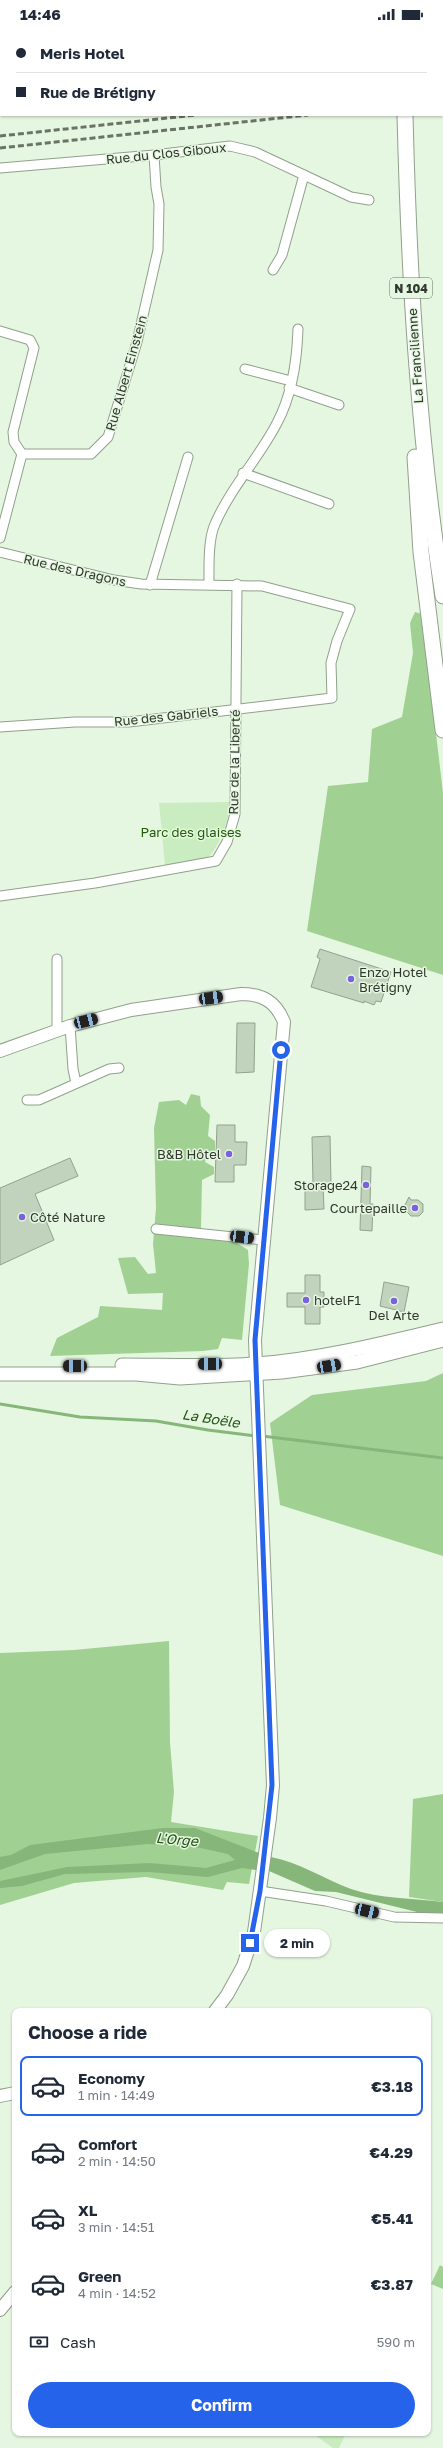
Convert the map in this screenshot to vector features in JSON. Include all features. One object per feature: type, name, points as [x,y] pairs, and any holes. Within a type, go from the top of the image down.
[{"type":"highway","name":"La Francilienne","points":[[405,116],[410,276],[420,426],[443,596]]},
{"type":"highway","points":[[420,426],[413,443],[421,552],[443,730]]},
{"type":"main road","points":[[0,1374],[136,1374],[180,1378],[255,1369],[356,1350],[443,1329]]},
{"type":"main road","points":[[0,1366],[255,1369],[282,1372],[357,1362],[443,1340]]},
{"type":"street","name":"Rue du Clos Giboux","points":[[0,168],[154,155],[230,146],[240,147],[255,152],[351,197],[369,200]]},
{"type":"street","name":"Rue Albert Einstein","points":[[22,454],[91,454],[108,437],[137,342],[158,250],[159,204],[156,187],[154,155]]},
{"type":"street","points":[[273,270],[282,255],[304,175]]},
{"type":"street","points":[[209,584],[209,563],[214,525],[244,473],[278,422],[298,357],[298,329]]},
{"type":"street","points":[[0,331],[24,338],[32,344],[33,352],[13,432],[14,442],[22,454],[0,538]]},
{"type":"street","points":[[245,369],[339,405]]},
{"type":"street","points":[[150,585],[188,457]]},
{"type":"street","points":[[244,473],[329,504]]},
{"type":"street","name":"Rue des Dragons","points":[[0,552],[86,574],[150,585],[237,584],[262,586],[350,609],[337,641],[331,663],[332,698]]},
{"type":"street","name":"Rue de la Liberté","points":[[0,896],[95,883],[216,861],[227,842],[235,814],[237,584]]},
{"type":"street","name":"Rue des Gabriels","points":[[0,727],[75,722],[128,722],[332,698]]},
{"type":"street","points":[[57,959],[58,1031]]},
{"type":"street","points":[[0,1051],[70,1026],[131,1010],[242,994],[252,994],[273,1003],[280,1012],[284,1022],[263,1240],[255,1369],[272,1771],[266,1849],[254,1932],[243,1966],[227,1995],[217,2008]]},
{"type":"street","points":[[70,1026],[73,1069],[76,1082]]},
{"type":"street","points":[[27,1100],[39,1100],[76,1082],[109,1069],[119,1068]]},
{"type":"street","points":[[156,1229],[263,1240]]},
{"type":"street","points":[[260,1891],[326,1901],[394,1917],[443,1918]]},
{"type":"street","points":[[0,2096],[12,2094]]},
{"type":"street","points":[[0,2310],[12,2296]]},
{"type":"green space","name":"Parc des glaises","points":[[230,802],[224,831],[209,857],[196,861],[165,865],[159,803]]},
{"type":"green space","points":[[316,2436],[345,2436],[339,2448],[333,2448]]},
{"type":"shaded area","points":[[415,612],[422,614],[443,793],[443,975],[307,931],[328,786],[368,782],[372,729],[402,717],[413,653],[410,623]]},
{"type":"shaded area","points":[[191,1094],[200,1096],[201,1106],[210,1115],[208,1136],[215,1141],[215,1153],[207,1155],[205,1162],[214,1167],[214,1174],[202,1180],[201,1228],[205,1232],[234,1241],[248,1250],[249,1264],[242,1340],[222,1338],[218,1349],[203,1351],[50,1356],[57,1338],[98,1317],[100,1306],[162,1310],[163,1293],[128,1294],[118,1258],[135,1257],[148,1274],[156,1273],[153,1244],[156,1208],[154,1128],[159,1102],[179,1100],[186,1105]]},
{"type":"shaded area","points":[[443,1373],[443,1556],[280,1505],[270,1423],[312,1395],[426,1381]]},
{"type":"shaded area","points":[[169,1641],[170,1742],[174,1792],[171,1822],[258,1836],[249,1884],[227,1882],[223,1890],[146,1877],[74,1883],[0,1905],[0,1653],[74,1650]]},
{"type":"shaded area","points":[[443,1794],[443,1902],[409,1897],[413,1799]]},
{"type":"shaded area","points":[[440,2265],[443,2267],[443,2289],[431,2284]]},
{"type":"water","name":"L'Orge","points":[[163,1828],[195,1828],[259,1853],[256,1870],[242,1868],[208,1877],[149,1872],[65,1874],[22,1886],[0,1888],[0,1881],[67,1867],[150,1863],[206,1868],[235,1860],[228,1854],[191,1846],[148,1844],[45,1854],[0,1870],[0,1857],[11,1855],[30,1845]]},
{"type":"water","points":[[271,1857],[292,1863],[351,1889],[373,1895],[443,1902],[443,1913],[421,1913],[336,1892],[315,1891],[269,1871]]},
{"type":"building","name":"Enzo Hotel Brétigny","points":[[320,949],[391,972],[381,1002],[376,1001],[374,1005],[364,1001],[364,1003],[311,987],[320,959],[317,957]]},
{"type":"building","points":[[237,1023],[255,1023],[254,1072],[236,1073]]},
{"type":"building","name":"B&B Hôtel","points":[[217,1125],[235,1125],[235,1142],[247,1142],[246,1165],[234,1165],[234,1182],[215,1182]]},
{"type":"building","points":[[330,1136],[331,1184],[323,1184],[324,1209],[305,1210],[305,1184],[313,1184],[312,1137]]},
{"type":"building","name":"Côté Nature","points":[[70,1158],[78,1176],[35,1194],[54,1240],[0,1265],[0,1188]]},
{"type":"building","name":"Storage24","points":[[362,1166],[371,1167],[370,1204],[373,1204],[372,1231],[360,1230]]},
{"type":"building","name":"Courtepaille","points":[[409,1197],[411,1200],[418,1200],[423,1204],[423,1212],[419,1216],[411,1216],[407,1212],[405,1205]]},
{"type":"building","name":"hotelF1","points":[[305,1275],[320,1275],[320,1292],[324,1292],[324,1307],[320,1307],[320,1324],[305,1324],[305,1307],[287,1307],[287,1293],[305,1293]]},
{"type":"building","name":"Del Arte","points":[[384,1282],[409,1287],[404,1312],[380,1306]]},
{"type":"waterway","name":"La Boële","points":[[0,1404],[80,1417],[156,1421],[256,1436]]},
{"type":"waterway","name":"La Boële","points":[[262,1436],[443,1458]]},
{"type":"railway","points":[[0,136],[187,116]]},
{"type":"railway","points":[[0,148],[299,116]]},
{"type":"place","name":"Enzo Hotel Brétigny","points":[[351,979]]},
{"type":"place","name":"B&B Hôtel","points":[[229,1154]]},
{"type":"place","name":"Storage24","points":[[366,1185]]},
{"type":"place","name":"Courtepaille","points":[[415,1208]]},
{"type":"place","name":"Côté Nature","points":[[22,1217]]},
{"type":"place","name":"hotelF1","points":[[306,1300]]},
{"type":"place","name":"Del Arte","points":[[394,1301]]},
{"type":"route","points":[[250,1943],[254,1932],[260,1891],[270,1818],[272,1785],[271,1696],[257,1415],[255,1340],[281,1050]]}]
